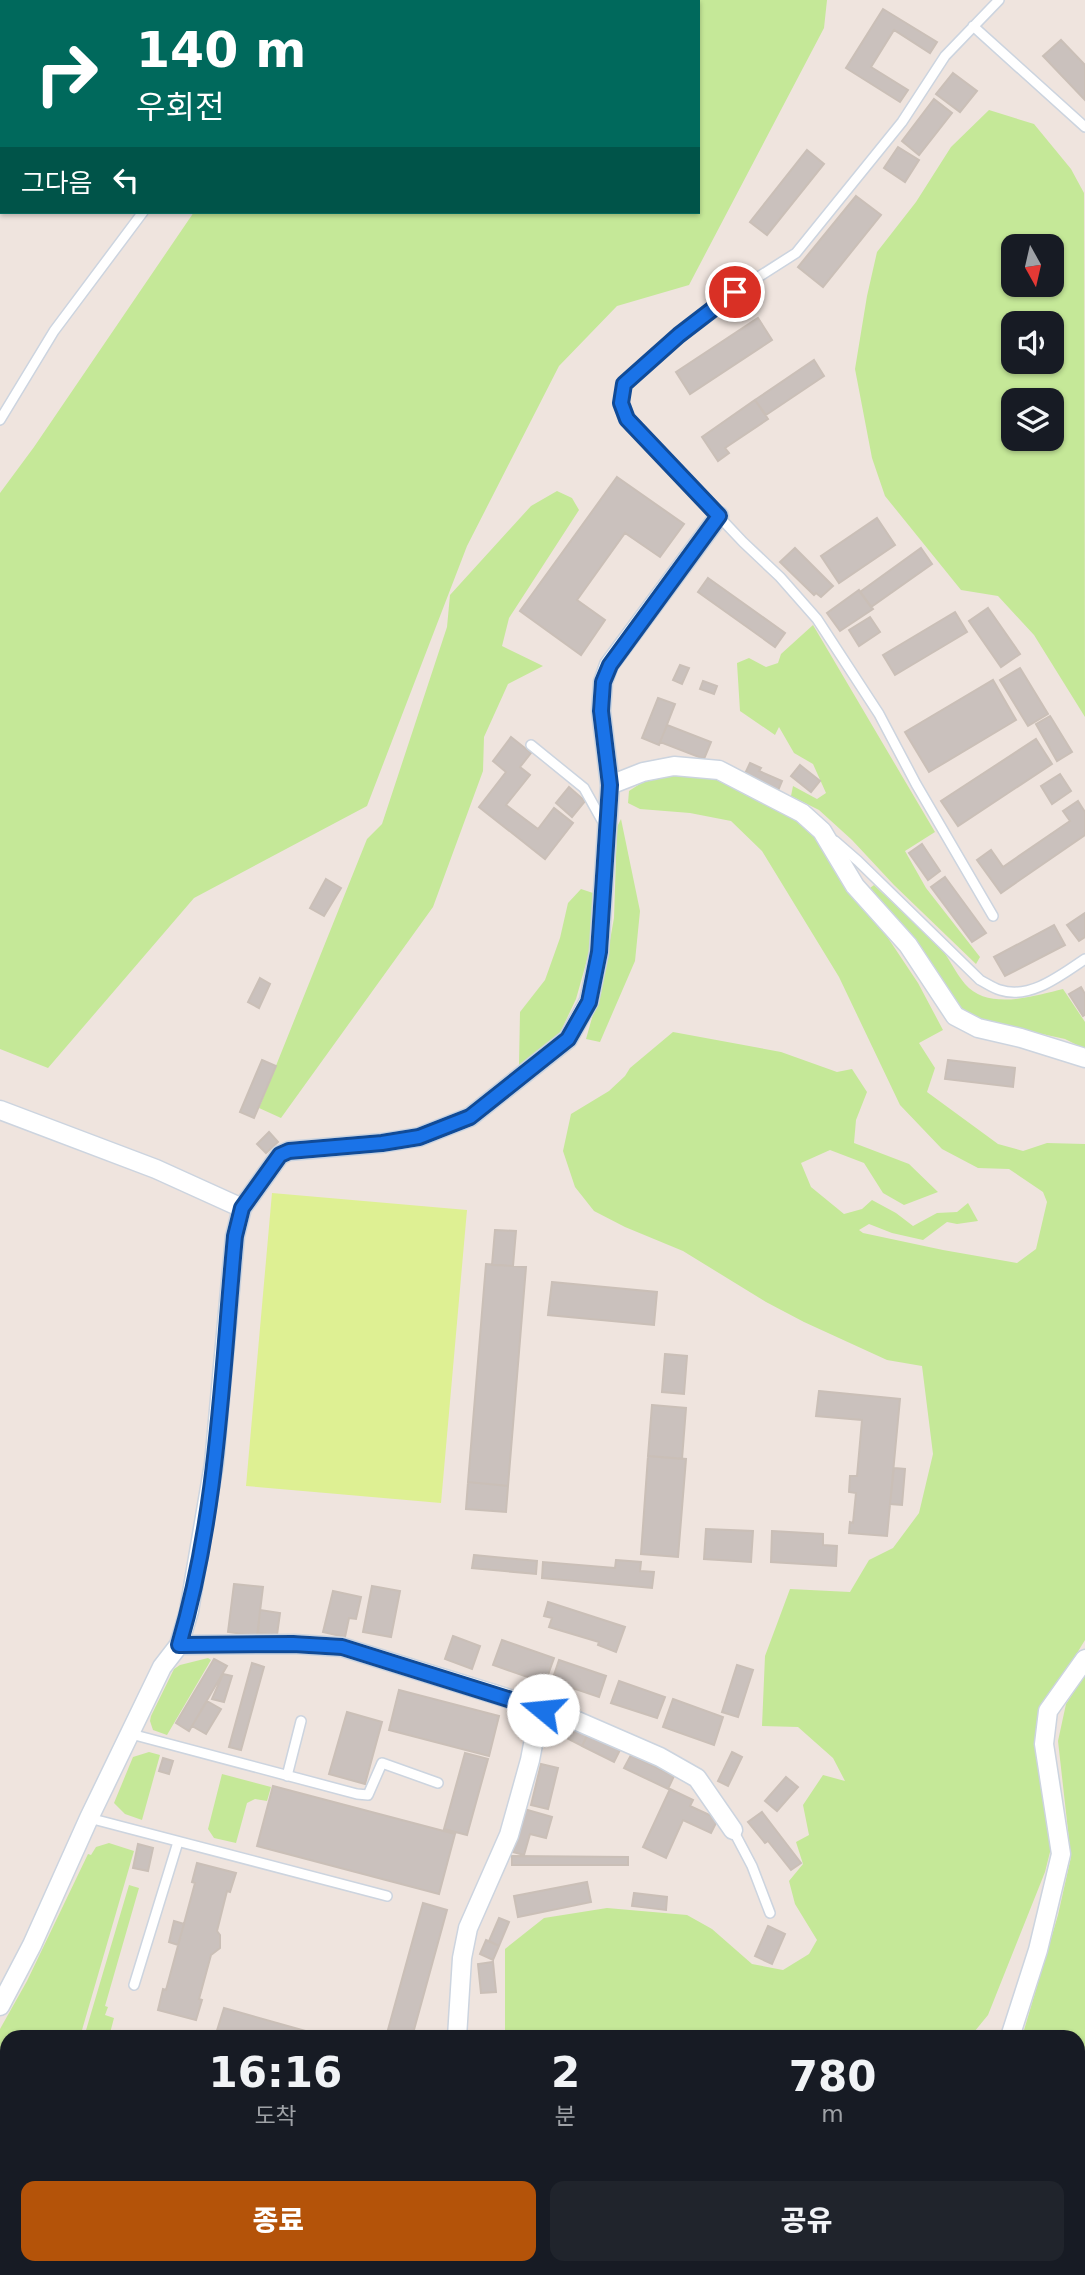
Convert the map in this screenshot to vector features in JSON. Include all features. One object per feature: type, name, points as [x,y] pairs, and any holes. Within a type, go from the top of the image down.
[{"type":"street","points":[[0,2006],[32,1945],[89,1818],[162,1667],[179,1645],[189,1611],[214,1464],[235,1236],[242,1208],[280,1155],[289,1151],[419,1137],[470,1117],[568,1039],[589,1002],[599,952],[610,785],[601,711],[603,682],[610,665],[719,516]]},
{"type":"street","points":[[610,785],[643,772],[674,766],[719,771],[802,813],[822,831],[855,886],[908,945],[956,1016],[978,1028],[1085,1058]]},
{"type":"street","points":[[0,1110],[156,1168],[242,1208]]},
{"type":"street","points":[[179,1645],[293,1644],[342,1647],[568,1717],[677,1765],[697,1778],[733,1830]]},
{"type":"street","points":[[1012,2030],[1038,1950],[1060,1854],[1044,1744],[1048,1711],[1085,1659]]},
{"type":"street","points":[[457,2030],[461,1958],[468,1928],[509,1835],[535,1734],[532,1719],[518,1702]]},
{"type":"lane","points":[[992,916],[879,714],[817,619],[780,577],[627,419],[621,403],[624,384],[679,335],[735,292],[796,253],[902,122],[945,56],[999,0]]},
{"type":"lane","points":[[973,26],[1085,127]]},
{"type":"lane","points":[[0,420],[54,331],[142,214]]},
{"type":"lane","points":[[531,745],[584,788],[606,829]]},
{"type":"lane","points":[[822,831],[858,861],[980,980],[1001,990],[1018,992],[1036,989],[1085,960]]},
{"type":"lane","points":[[287,1776],[301,1721]]},
{"type":"lane","points":[[131,1734],[368,1795],[382,1763],[438,1783]]},
{"type":"lane","points":[[89,1818],[387,1896]]},
{"type":"lane","points":[[733,1830],[752,1866],[770,1913]]},
{"type":"lane","points":[[134,1986],[178,1842]]},
{"type":"green space","points":[[700,0],[827,0],[824,28],[689,285],[617,306],[559,366],[467,546],[367,806],[194,898],[48,1068],[0,1049],[0,493],[193,214],[700,214]]},
{"type":"green space","points":[[989,110],[1034,124],[1071,169],[1084,193],[1085,717],[1034,635],[998,596],[961,590],[885,496],[872,458],[855,369],[867,296],[877,252],[916,202],[951,147]]},
{"type":"green space","points":[[557,491],[572,498],[579,510],[509,618],[502,646],[543,666],[508,684],[484,737],[483,771],[433,907],[281,1118],[259,1108],[367,839],[382,824],[447,627],[450,595],[531,506]]},
{"type":"green space","points":[[813,625],[935,832],[905,851],[926,888],[980,957],[976,964],[819,810],[791,796],[793,786],[817,799],[826,793],[813,764],[794,753],[779,727],[775,735],[740,711],[737,663],[749,658],[766,667],[778,663],[781,654]]},
{"type":"green space","points":[[674,771],[719,777],[804,821],[918,983],[943,1030],[919,1043],[935,1068],[927,1092],[998,1144],[1023,1151],[1047,1143],[1085,1144],[1085,1640],[1040,1714],[1038,1754],[1051,1848],[1045,1872],[988,2015],[976,2030],[505,2030],[505,1949],[544,1918],[607,1908],[687,1915],[712,1929],[752,1964],[783,1970],[809,1954],[817,1940],[795,1904],[789,1881],[803,1864],[796,1842],[809,1835],[803,1805],[823,1775],[845,1781],[833,1758],[798,1727],[762,1726],[765,1656],[790,1589],[850,1592],[869,1560],[893,1548],[919,1513],[933,1454],[922,1366],[887,1360],[804,1322],[683,1251],[594,1211],[575,1187],[563,1151],[571,1114],[609,1091],[630,1068],[673,1032],[781,1052],[837,1072],[852,1069],[867,1092],[856,1120],[854,1143],[909,1164],[938,1192],[904,1205],[883,1193],[864,1163],[830,1150],[801,1163],[811,1187],[844,1214],[862,1209],[872,1200],[913,1226],[937,1213],[957,1212],[968,1203],[978,1221],[957,1224],[947,1222],[923,1240],[869,1224],[859,1230],[863,1233],[1017,1263],[1036,1249],[1047,1202],[1043,1192],[1009,1169],[978,1168],[942,1149],[900,1105],[839,977],[762,851],[731,821],[690,813],[640,809],[628,803],[629,791],[646,780]]},
{"type":"green space","points":[[621,819],[640,911],[635,961],[600,1042],[586,1039],[603,979],[614,918],[617,827]]},
{"type":"green space","points":[[874,885],[931,936],[965,984],[975,992],[986,997],[1012,999],[1063,989],[1085,1022],[1085,1049],[1065,1039],[978,1020],[959,1010],[866,891]]},
{"type":"green space","points":[[581,889],[593,893],[589,953],[576,999],[560,1033],[538,1054],[519,1066],[520,1012],[545,980],[560,938],[568,903]]},
{"type":"green space","points":[[272,1193],[467,1210],[441,1503],[246,1486]]},
{"type":"green space","points":[[208,1658],[211,1660],[167,1735],[153,1730],[151,1716],[174,1669]]},
{"type":"green space","points":[[1085,1675],[1085,2030],[1024,2030],[1058,1915],[1071,1857],[1058,1741],[1066,1704]]},
{"type":"green space","points":[[149,1752],[160,1755],[142,1820],[125,1814],[114,1803],[133,1757]]},
{"type":"green space","points":[[222,1774],[271,1787],[267,1801],[255,1799],[247,1803],[236,1843],[214,1838],[208,1829]]},
{"type":"green space","points":[[109,1843],[134,1851],[82,2030],[0,2030],[27,1981],[88,1854],[91,1855],[96,1847]]},
{"type":"green space","points":[[129,1885],[139,1888],[105,2006],[108,2007],[105,2015],[114,2018],[111,2030],[86,2030]]},
{"type":"building","points":[[883,9],[937,42],[930,53],[894,30],[871,67],[908,90],[900,102],[846,68]]},
{"type":"building","points":[[1061,40],[1085,65],[1085,100],[1043,56]]},
{"type":"building","points":[[953,73],[977,91],[960,112],[936,94]]},
{"type":"building","points":[[934,99],[952,113],[919,155],[902,141]]},
{"type":"building","points":[[898,147],[919,160],[905,182],[884,168]]},
{"type":"building","points":[[807,150],[824,164],[767,235],[750,222]]},
{"type":"building","points":[[856,196],[881,215],[823,287],[798,267]]},
{"type":"building","points":[[758,318],[772,340],[690,394],[676,372]]},
{"type":"building","points":[[814,360],[824,376],[766,415],[755,400]]},
{"type":"building","points":[[755,400],[768,419],[725,448],[729,453],[718,461],[702,437]]},
{"type":"building","points":[[617,477],[684,524],[660,557],[625,533],[577,600],[605,620],[581,655],[520,611]]},
{"type":"building","points":[[877,518],[895,545],[839,583],[821,556]]},
{"type":"building","points":[[795,548],[833,586],[821,597],[816,593],[814,595],[780,562]]},
{"type":"building","points":[[921,548],[932,564],[871,607],[860,592]]},
{"type":"building","points":[[708,578],[785,633],[775,647],[698,592]]},
{"type":"building","points":[[859,590],[873,609],[840,631],[827,613]]},
{"type":"building","points":[[988,608],[1020,654],[1001,667],[969,621]]},
{"type":"building","points":[[955,612],[967,632],[895,675],[883,655]]},
{"type":"building","points":[[870,617],[880,632],[859,646],[849,630]]},
{"type":"building","points":[[680,665],[689,668],[682,684],[673,680]]},
{"type":"building","points":[[1020,668],[1048,714],[1028,726],[1000,680]]},
{"type":"building","points":[[993,680],[1016,720],[929,772],[905,732]]},
{"type":"building","points":[[703,681],[717,686],[714,694],[700,689]]},
{"type":"building","points":[[658,698],[675,704],[659,745],[642,738]]},
{"type":"building","points":[[1050,716],[1072,752],[1057,761],[1036,724]]},
{"type":"building","points":[[667,725],[711,742],[704,759],[660,742]]},
{"type":"building","points":[[511,737],[531,753],[520,767],[530,775],[506,805],[538,829],[554,808],[573,823],[545,859],[479,807],[506,772],[493,761]]},
{"type":"building","points":[[1036,739],[1052,764],[958,826],[941,801]]},
{"type":"building","points":[[750,763],[761,768],[759,771],[782,781],[777,793],[743,778]]},
{"type":"building","points":[[800,765],[820,781],[811,792],[791,776]]},
{"type":"building","points":[[1060,774],[1071,791],[1052,804],[1041,786]]},
{"type":"building","points":[[569,787],[585,801],[572,817],[556,803]]},
{"type":"building","points":[[1078,801],[1085,812],[1085,835],[1001,893],[977,860],[991,850],[1003,867],[1070,821],[1063,811]]},
{"type":"building","points":[[922,844],[940,871],[928,880],[909,853]]},
{"type":"building","points":[[945,877],[986,933],[972,942],[931,887]]},
{"type":"building","points":[[326,879],[341,888],[324,916],[310,908]]},
{"type":"building","points":[[1085,913],[1085,937],[1079,941],[1067,925]]},
{"type":"building","points":[[1054,925],[1065,945],[1005,976],[994,957]]},
{"type":"building","points":[[260,978],[270,984],[259,1008],[248,1002]]},
{"type":"building","points":[[1081,987],[1085,994],[1083,1016],[1069,994]]},
{"type":"building","points":[[262,1060],[276,1066],[254,1118],[240,1112]]},
{"type":"building","points":[[948,1060],[1015,1068],[1013,1087],[945,1079]]},
{"type":"building","points":[[269,1132],[278,1142],[266,1153],[257,1144]]},
{"type":"building","points":[[495,1230],[516,1231],[513,1266],[492,1265]]},
{"type":"building","points":[[486,1264],[526,1267],[508,1486],[468,1482]]},
{"type":"building","points":[[552,1282],[657,1292],[654,1325],[548,1315]]},
{"type":"building","points":[[665,1354],[687,1356],[684,1394],[662,1392]]},
{"type":"building","points":[[819,1391],[900,1399],[887,1536],[849,1533],[850,1522],[853,1523],[856,1493],[849,1492],[850,1476],[857,1476],[862,1420],[816,1416]]},
{"type":"building","points":[[652,1405],[686,1408],[682,1459],[648,1456]]},
{"type":"building","points":[[648,1456],[686,1459],[678,1557],[641,1554]]},
{"type":"building","points":[[894,1468],[905,1469],[902,1505],[890,1504]]},
{"type":"building","points":[[468,1482],[508,1486],[506,1512],[466,1509]]},
{"type":"building","points":[[706,1529],[753,1531],[751,1562],[704,1559]]},
{"type":"building","points":[[772,1531],[823,1534],[823,1545],[837,1546],[836,1566],[771,1562]]},
{"type":"building","points":[[474,1555],[537,1561],[536,1574],[472,1568]]},
{"type":"building","points":[[616,1560],[641,1562],[640,1571],[654,1572],[652,1588],[542,1578],[543,1562],[615,1568]]},
{"type":"building","points":[[234,1584],[263,1587],[257,1636],[228,1632]]},
{"type":"building","points":[[372,1586],[400,1591],[391,1637],[363,1632]]},
{"type":"building","points":[[333,1591],[361,1597],[356,1619],[349,1618],[345,1637],[323,1632]]},
{"type":"building","points":[[548,1602],[625,1627],[616,1652],[598,1645],[599,1642],[549,1627],[552,1618],[544,1616]]},
{"type":"building","points":[[260,1610],[280,1613],[277,1635],[258,1633]]},
{"type":"building","points":[[453,1636],[480,1646],[472,1669],[445,1659]]},
{"type":"building","points":[[502,1640],[554,1658],[545,1683],[493,1665]]},
{"type":"building","points":[[214,1659],[227,1666],[189,1731],[176,1723]]},
{"type":"building","points":[[559,1660],[606,1676],[599,1697],[552,1681]]},
{"type":"building","points":[[252,1663],[264,1667],[241,1750],[229,1747]]},
{"type":"building","points":[[737,1665],[753,1670],[738,1717],[722,1712]]},
{"type":"building","points":[[223,1674],[232,1676],[224,1702],[212,1699]]},
{"type":"building","points":[[619,1681],[665,1697],[657,1718],[611,1703]]},
{"type":"building","points":[[399,1690],[499,1716],[489,1756],[389,1730]]},
{"type":"building","points":[[673,1699],[723,1717],[714,1745],[663,1727]]},
{"type":"building","points":[[207,1701],[221,1709],[206,1734],[192,1726]]},
{"type":"building","points":[[347,1712],[382,1722],[365,1784],[329,1774]]},
{"type":"building","points":[[561,1720],[588,1734],[582,1746],[555,1732]]},
{"type":"building","points":[[589,1731],[621,1748],[614,1762],[582,1746]]},
{"type":"building","points":[[732,1752],[742,1757],[728,1786],[718,1781]]},
{"type":"building","points":[[465,1753],[488,1759],[467,1835],[444,1829]]},
{"type":"building","points":[[631,1755],[674,1776],[668,1789],[624,1768]]},
{"type":"building","points":[[163,1758],[173,1761],[169,1774],[159,1771]]},
{"type":"building","points":[[541,1764],[558,1768],[548,1809],[531,1805]]},
{"type":"building","points":[[786,1777],[798,1787],[777,1811],[765,1801]]},
{"type":"building","points":[[273,1786],[455,1834],[439,1894],[257,1846]]},
{"type":"building","points":[[670,1789],[693,1800],[690,1806],[718,1819],[711,1833],[683,1820],[666,1858],[643,1847]]},
{"type":"building","points":[[524,1809],[552,1817],[546,1838],[530,1834],[524,1855],[513,1852]]},
{"type":"building","points":[[762,1812],[801,1863],[791,1870],[768,1841],[765,1843],[748,1822]]},
{"type":"building","points":[[138,1844],[153,1848],[148,1871],[133,1868]]},
{"type":"building","points":[[512,1856],[628,1857],[628,1865],[512,1865]]},
{"type":"building","points":[[197,1863],[236,1873],[230,1892],[227,1891],[217,1931],[220,1935],[220,1948],[211,1955],[196,2020],[158,2010],[195,1883],[192,1882]]},
{"type":"building","points":[[587,1882],[591,1902],[518,1917],[514,1896]]},
{"type":"building","points":[[634,1893],[667,1897],[666,1910],[632,1906]]},
{"type":"building","points":[[423,1903],[447,1910],[414,2030],[388,2030]]},
{"type":"building","points":[[499,1918],[509,1922],[499,1946],[489,1941]]},
{"type":"building","points":[[174,1921],[184,1924],[178,1945],[169,1942]]},
{"type":"building","points":[[768,1926],[785,1934],[772,1964],[755,1956]]},
{"type":"building","points":[[486,1940],[499,1946],[493,1960],[480,1954]]},
{"type":"building","points":[[493,1962],[496,1992],[481,1993],[478,1964]]},
{"type":"building","points":[[224,2008],[302,2030],[217,2030]]},
{"type":"route","points":[[543,1710],[342,1647],[293,1644],[179,1645],[189,1611],[214,1464],[235,1236],[242,1208],[274,1160],[289,1151],[419,1137],[470,1117],[568,1039],[589,1002],[599,952],[610,785],[601,711],[603,682],[610,665],[719,516],[627,419],[621,403],[624,384],[679,335],[735,292]]}]
